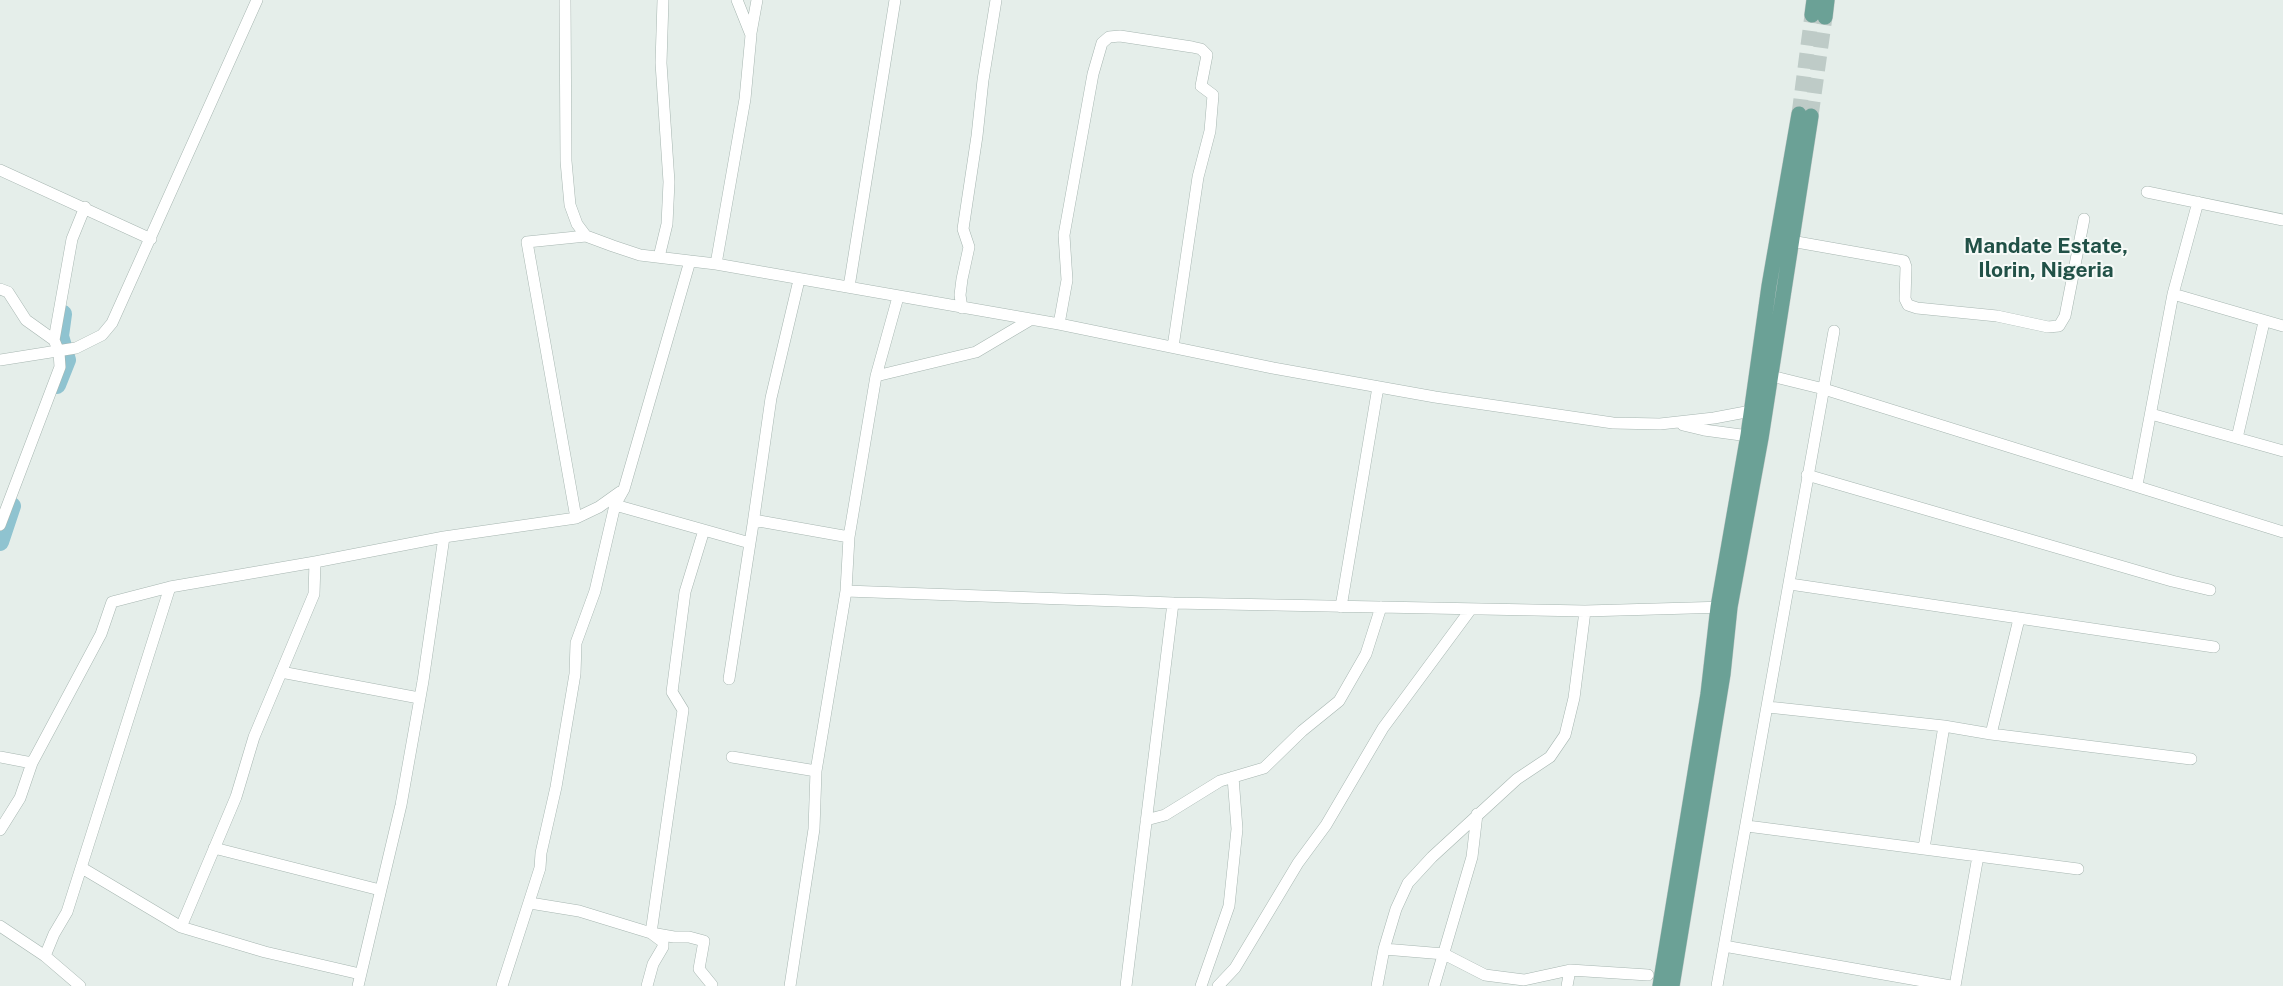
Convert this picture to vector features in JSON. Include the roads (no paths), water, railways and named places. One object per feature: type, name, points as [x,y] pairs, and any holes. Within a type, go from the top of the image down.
[{"type":"main road","points":[[1814,0],[1819,16],[1827,0]]},
{"type":"main road","points":[[1660,986],[1708,694],[1754,437],[1771,376],[1791,241],[1805,115],[1769,286],[1751,411],[1754,437]]},
{"type":"main road","points":[[1672,986],[1720,693],[1724,607]]},
{"type":"street","points":[[0,360],[61,352],[76,348],[102,335],[112,323],[257,0]]},
{"type":"street","points":[[565,0],[566,162],[570,205],[577,224],[586,236]]},
{"type":"street","points":[[659,257],[667,224],[669,182],[661,63],[663,0]]},
{"type":"street","points":[[737,0],[751,35]]},
{"type":"street","points":[[716,264],[745,99],[751,35],[757,0]]},
{"type":"street","points":[[849,287],[895,0]]},
{"type":"street","points":[[962,308],[961,287],[969,247],[963,229],[978,136],[983,80],[996,0]]},
{"type":"street","points":[[1059,324],[1067,280],[1064,234],[1094,74],[1102,43],[1109,37],[1120,36],[1192,47],[1201,49],[1207,55],[1201,86],[1212,95],[1210,131],[1198,177],[1173,347]]},
{"type":"street","points":[[0,170],[151,239]]},
{"type":"street","points":[[2147,192],[2283,220]]},
{"type":"street","points":[[2137,485],[2173,294],[2198,202]]},
{"type":"street","points":[[54,340],[72,239],[85,208]]},
{"type":"street","points":[[1791,241],[1904,261],[1906,267],[1904,299],[1908,305],[1917,308],[1997,316],[2048,327],[2059,326],[2065,316],[2084,219]]},
{"type":"street","points":[[576,518],[527,242],[586,236],[640,255],[716,264],[1059,324],[1273,368],[1378,387],[1613,422],[1676,424],[1754,437]]},
{"type":"street","points":[[502,986],[540,868],[540,853],[556,787],[575,674],[576,643],[595,591],[615,505],[624,489],[690,261]]},
{"type":"street","points":[[729,678],[771,398],[799,280]]},
{"type":"street","points":[[0,289],[8,292],[26,320],[54,340],[61,352],[60,367],[0,525]]},
{"type":"street","points":[[2173,294],[2283,326]]},
{"type":"street","points":[[790,986],[814,829],[816,771],[846,591],[849,537],[876,376],[898,297]]},
{"type":"street","points":[[876,376],[976,352],[1030,320]]},
{"type":"street","points":[[2237,438],[2264,322]]},
{"type":"street","points":[[1718,986],[1834,331]]},
{"type":"street","points":[[1771,376],[1824,389],[2283,532]]},
{"type":"street","points":[[1341,606],[1378,387]]},
{"type":"street","points":[[1676,424],[1751,411]]},
{"type":"street","points":[[2151,414],[2283,451]]},
{"type":"street","points":[[1807,475],[2172,581],[2210,590]]},
{"type":"street","points":[[0,830],[20,798],[32,763],[101,634],[112,602],[170,587],[444,537],[576,518],[600,507],[624,489]]},
{"type":"street","points":[[615,505],[750,543]]},
{"type":"street","points":[[753,524],[759,521],[849,537]]},
{"type":"street","points":[[651,933],[683,710],[672,692],[684,601],[704,530]]},
{"type":"street","points":[[358,986],[400,805],[444,537]]},
{"type":"street","points":[[181,927],[236,797],[254,737],[314,594],[315,562]]},
{"type":"street","points":[[1790,584],[2214,647]]},
{"type":"street","points":[[45,956],[54,934],[68,912],[170,587]]},
{"type":"street","points":[[846,591],[1173,603],[1585,612],[1724,607]]},
{"type":"street","points":[[1126,986],[1173,603]]},
{"type":"street","points":[[1146,820],[1165,815],[1220,780],[1264,768],[1302,731],[1339,701],[1366,654],[1381,607]]},
{"type":"street","points":[[1218,986],[1235,968],[1298,862],[1326,825],[1383,728],[1471,609]]},
{"type":"street","points":[[1377,986],[1384,949],[1396,909],[1408,883],[1477,814],[1517,779],[1550,756],[1565,735],[1574,698],[1585,612]]},
{"type":"street","points":[[1991,734],[2019,619]]},
{"type":"street","points":[[281,672],[419,698]]},
{"type":"street","points":[[1768,707],[1944,726],[1991,734],[2191,759]]},
{"type":"street","points":[[1924,848],[1944,726]]},
{"type":"street","points":[[0,757],[32,763]]},
{"type":"street","points":[[732,757],[816,771]]},
{"type":"street","points":[[1201,986],[1229,906],[1237,829],[1233,777]]},
{"type":"street","points":[[1434,986],[1472,857],[1477,814]]},
{"type":"street","points":[[1747,826],[2078,869]]},
{"type":"street","points":[[214,848],[380,890]]},
{"type":"street","points":[[1724,946],[1926,985],[1953,986],[1978,856]]},
{"type":"street","points":[[82,868],[181,927],[265,952],[360,974]]},
{"type":"street","points":[[530,903],[579,911],[651,933],[674,937],[689,937],[704,941],[699,969],[712,985]]},
{"type":"street","points":[[0,926],[45,956],[80,986]]},
{"type":"street","points":[[648,986],[653,964],[663,947],[663,942],[651,933]]},
{"type":"street","points":[[1384,949],[1444,954],[1485,975],[1524,980],[1570,970],[1648,975]]},
{"type":"street","points":[[1567,986],[1570,970]]},
{"type":"waterway","points":[[57,385],[67,360],[60,336],[63,314]]},
{"type":"waterway","points":[[0,542],[12,506]]},
{"type":"tunnel","points":[[1799,114],[1812,15]]},
{"type":"tunnel","points":[[1811,116],[1825,17]]},
{"type":"district","name":"Mandate Estate, Ilorin, Nigeria","points":[[2046,259]]}]
